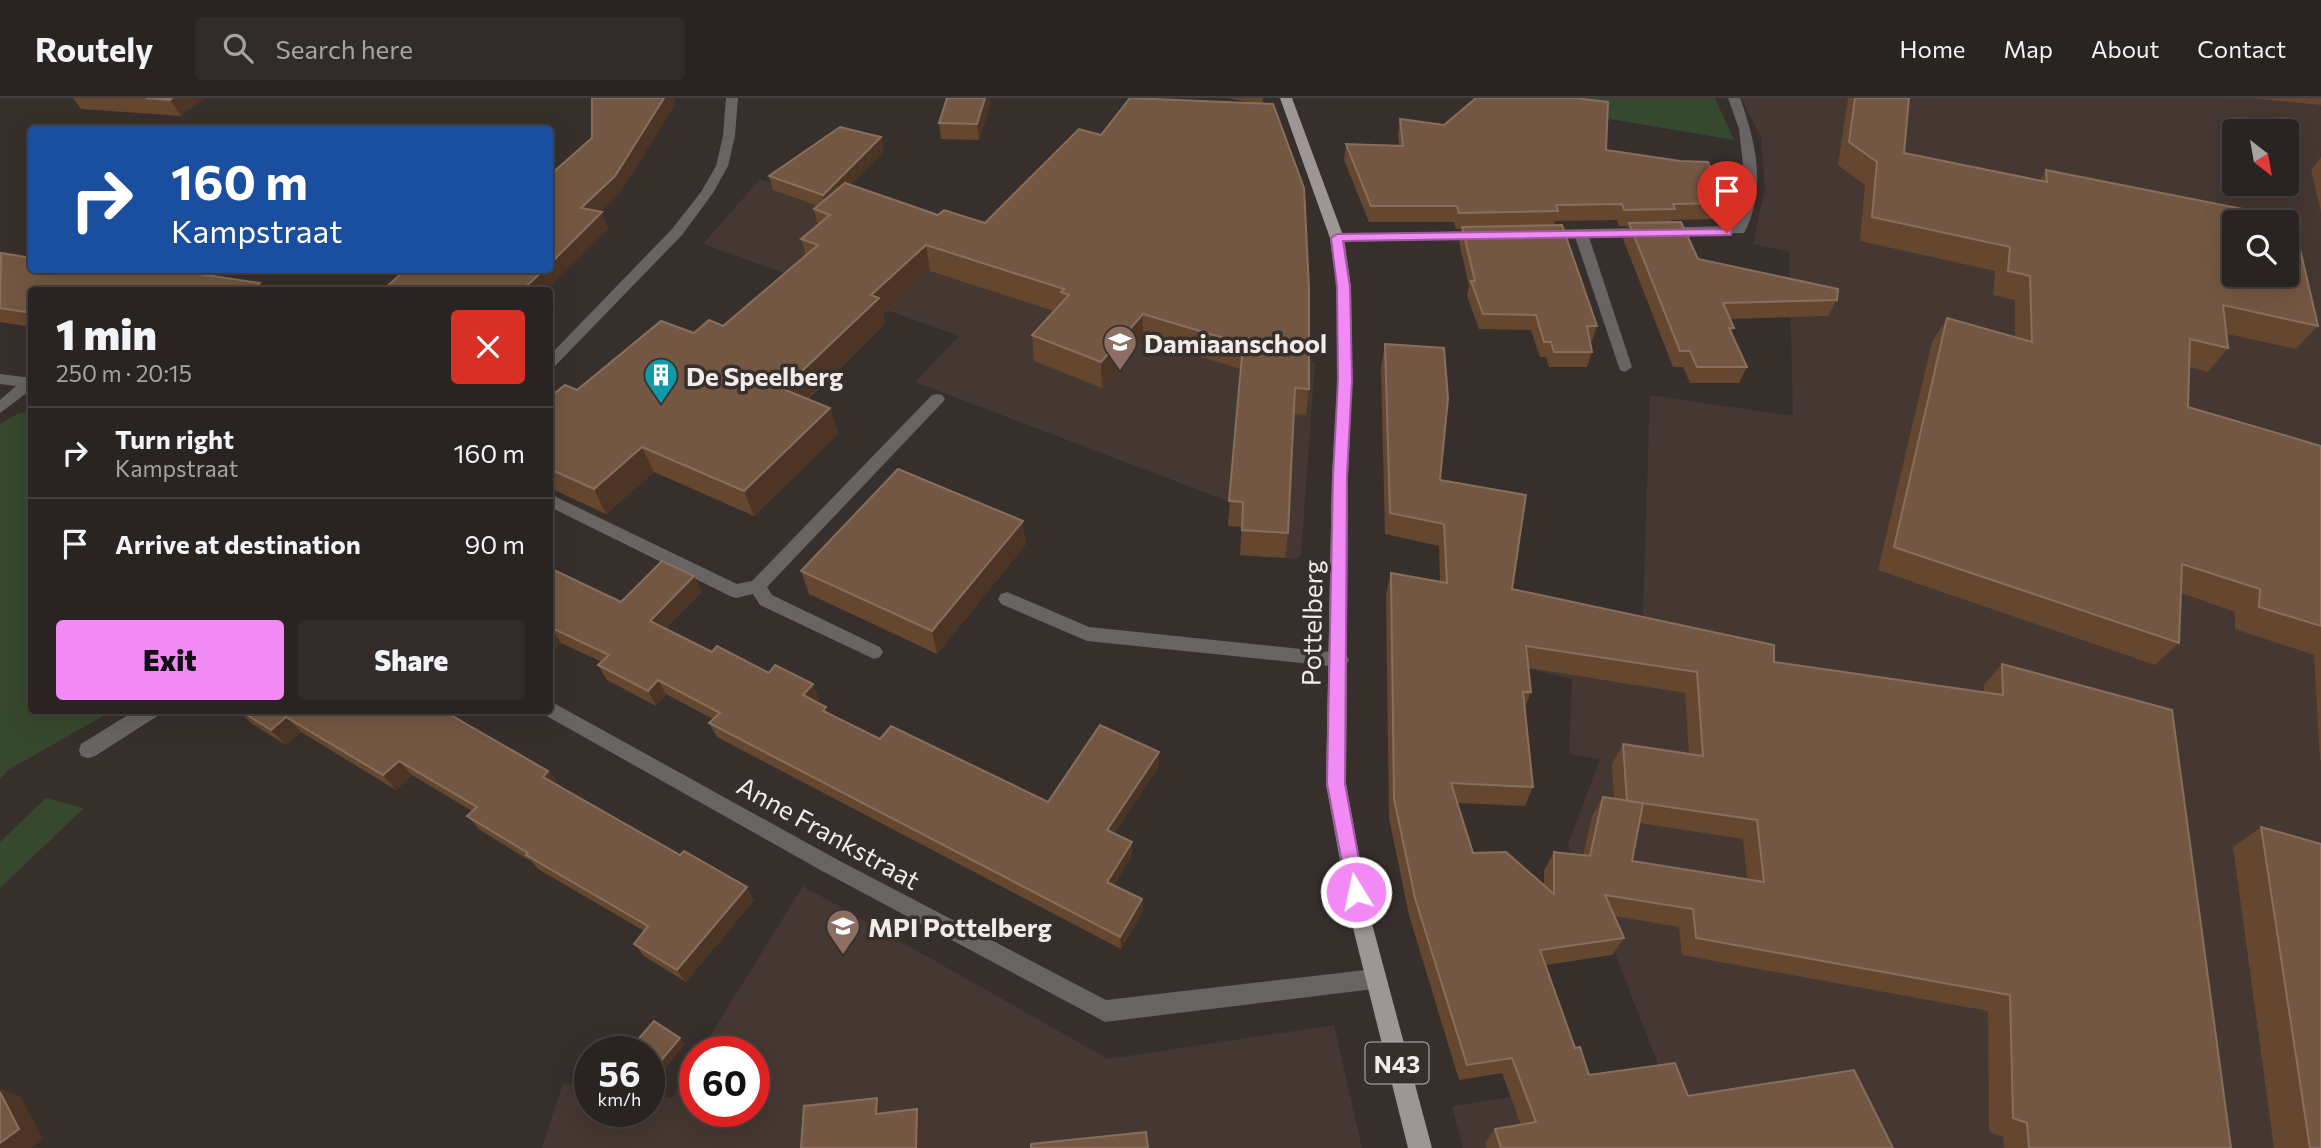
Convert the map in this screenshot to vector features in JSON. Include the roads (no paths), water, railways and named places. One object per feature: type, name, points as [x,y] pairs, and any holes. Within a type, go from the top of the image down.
[{"type":"main road","name":"Pottelberg","points":[[1286,98],[1337,238],[1343,287],[1345,380],[1340,476],[1340,660],[1336,784],[1374,979],[1420,1148]]},
{"type":"street","points":[[553,360],[677,232],[707,193],[722,166],[729,136],[732,98]]},
{"type":"street","points":[[1529,234],[1739,230],[1752,191],[1745,129],[1734,98]]},
{"type":"street","points":[[1581,234],[1625,367]]},
{"type":"street","points":[[1337,238],[1502,235]]},
{"type":"street","points":[[0,379],[28,383]]},
{"type":"street","points":[[0,408],[28,385]]},
{"type":"street","points":[[553,501],[736,591],[757,586],[937,399]]},
{"type":"street","points":[[757,586],[766,600],[874,652]]},
{"type":"street","points":[[1007,599],[1087,634],[1340,660]]},
{"type":"street","name":"Anne Frankstraat","points":[[553,711],[831,866],[1105,1011],[1374,979]]},
{"type":"street","points":[[88,750],[146,714]]},
{"type":"place","name":"Damiaanschool","points":[[1120,372]]},
{"type":"place","name":"De Speelberg","points":[[661,405]]},
{"type":"place","name":"MPI Pottelberg","points":[[843,956]]}]
